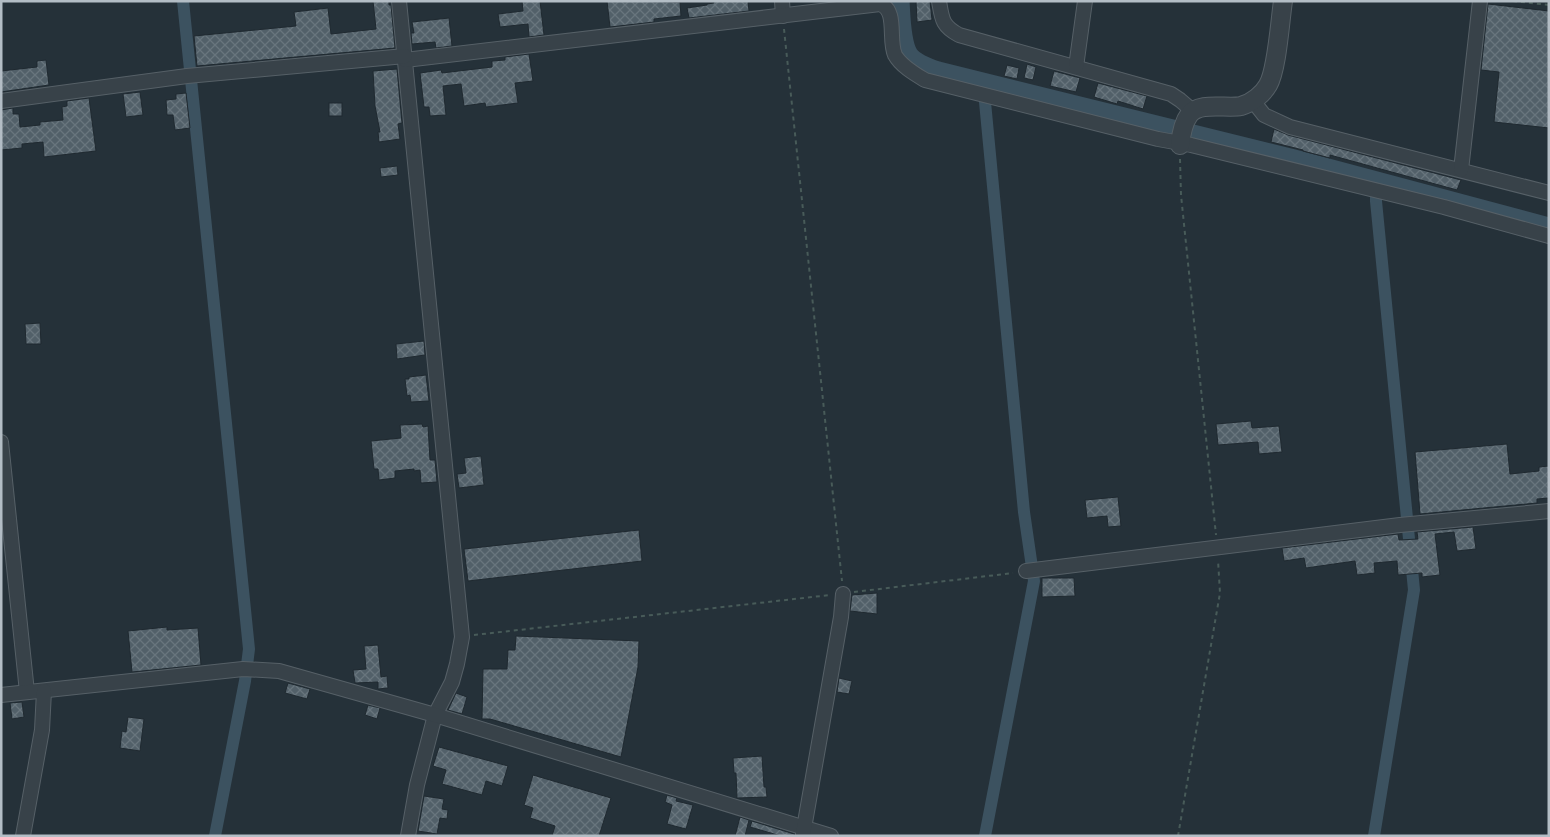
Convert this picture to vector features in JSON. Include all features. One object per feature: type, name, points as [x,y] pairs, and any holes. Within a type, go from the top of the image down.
[{"type":"street","points":[[399,1],[462,637],[452,682],[435,715],[417,785],[408,836]]},
{"type":"street","points":[[782,1],[783,16]]},
{"type":"street","points":[[939,1],[942,19],[949,30],[958,35],[1171,94],[1180,100],[1185,130],[1191,145],[1444,207],[1549,236]]},
{"type":"street","points":[[1076,67],[1085,1]]},
{"type":"street","points":[[1185,130],[1200,109],[1218,106],[1240,106],[1253,101],[1268,85],[1273,71],[1282,1]]},
{"type":"street","points":[[1462,170],[1480,1]]},
{"type":"street","points":[[1,101],[192,76],[405,58],[596,38],[880,4],[886,6],[890,11],[892,44],[895,55],[912,72],[926,80],[1185,130]]},
{"type":"street","points":[[1253,101],[1264,115],[1290,126],[1549,193]]},
{"type":"street","points":[[1,442],[27,692]]},
{"type":"street","points":[[1026,571],[1400,525],[1549,511]]},
{"type":"street","points":[[803,831],[841,617],[842,594]]},
{"type":"street","points":[[1,695],[249,669],[279,671],[435,715],[803,831],[831,836]]},
{"type":"street","points":[[23,836],[42,730],[44,691]]},
{"type":"path","points":[[1513,1],[1549,5]]},
{"type":"path","points":[[783,16],[842,594]]},
{"type":"path","points":[[1178,836],[1220,593],[1217,548],[1180,195],[1185,130]]},
{"type":"path","points":[[462,637],[1026,571]]},
{"type":"building","points":[[373,1],[389,1],[389,5],[391,5],[395,48],[197,66],[194,36],[296,26],[294,12],[328,8],[331,34],[376,29]]},
{"type":"building","points":[[522,1],[540,1],[544,35],[529,37],[528,24],[500,27],[498,14],[523,11]]},
{"type":"building","points":[[607,1],[680,2],[681,16],[654,19],[654,22],[610,27]]},
{"type":"building","points":[[713,1],[748,1],[749,11],[689,18],[687,8],[707,5],[714,3]]},
{"type":"building","points":[[916,1],[930,1],[932,20],[917,22]]},
{"type":"building","points":[[1488,4],[1549,11],[1549,128],[1494,122],[1499,72],[1481,70]]},
{"type":"building","points":[[449,18],[452,46],[436,48],[435,42],[412,44],[411,33],[414,33],[412,22]]},
{"type":"building","points":[[529,54],[533,81],[515,83],[518,103],[486,107],[485,103],[464,106],[461,84],[443,86],[446,115],[430,116],[429,107],[424,107],[420,73],[441,70],[442,73],[492,67],[492,61],[505,60],[505,57]]},
{"type":"building","points":[[46,60],[49,85],[1,92],[1,71],[37,67],[37,61]]},
{"type":"building","points":[[1027,64],[1036,67],[1033,80],[1024,78]]},
{"type":"building","points":[[1007,65],[1019,68],[1017,79],[1004,76]]},
{"type":"building","points":[[397,69],[402,123],[398,124],[400,139],[379,142],[378,132],[380,132],[375,106],[373,71]]},
{"type":"building","points":[[1054,71],[1080,78],[1076,92],[1050,86]]},
{"type":"building","points":[[1098,83],[1147,96],[1143,109],[1118,101],[1117,104],[1094,97]]},
{"type":"building","points":[[140,92],[143,115],[126,117],[123,94]]},
{"type":"building","points":[[186,93],[190,128],[175,130],[173,115],[167,115],[166,100],[176,99],[176,94]]},
{"type":"building","points":[[89,98],[96,151],[44,157],[43,142],[22,144],[22,148],[1,150],[1,110],[13,108],[13,114],[19,114],[20,127],[40,125],[40,122],[63,120],[62,107],[67,106],[67,101]]},
{"type":"building","points":[[329,103],[342,103],[342,116],[329,116]]},
{"type":"building","points":[[1274,129],[1288,135],[1461,180],[1457,190],[1330,155],[1330,158],[1303,151],[1271,142]]},
{"type":"building","points":[[397,166],[398,175],[381,177],[380,168]]},
{"type":"building","points":[[40,323],[41,344],[26,344],[25,324]]},
{"type":"building","points":[[424,341],[425,355],[397,359],[396,344]]},
{"type":"building","points":[[426,375],[429,401],[411,402],[410,395],[407,396],[405,379]]},
{"type":"building","points":[[1251,421],[1252,428],[1279,426],[1282,452],[1259,454],[1258,442],[1218,445],[1216,424]]},
{"type":"building","points":[[422,424],[423,427],[428,426],[430,460],[435,460],[437,482],[421,483],[420,470],[414,471],[414,469],[395,471],[395,478],[379,480],[378,469],[374,469],[371,441],[401,438],[400,425]]},
{"type":"building","points":[[1507,444],[1510,474],[1539,471],[1539,467],[1549,466],[1549,498],[1537,499],[1537,503],[1420,514],[1415,452]]},
{"type":"building","points":[[481,456],[484,485],[459,488],[457,474],[466,473],[464,458]]},
{"type":"building","points":[[1118,497],[1121,526],[1108,527],[1107,516],[1087,518],[1085,500]]},
{"type":"building","points":[[1473,527],[1476,549],[1457,551],[1454,532],[1435,534],[1440,575],[1422,577],[1422,573],[1398,575],[1397,561],[1374,563],[1375,573],[1357,575],[1355,561],[1306,568],[1304,558],[1284,561],[1282,548],[1398,534],[1399,540],[1418,539],[1417,532]]},
{"type":"building","points":[[639,530],[642,561],[468,581],[464,549]]},
{"type":"building","points":[[1042,578],[1074,578],[1075,596],[1042,597]]},
{"type":"building","points":[[877,593],[877,614],[850,611],[852,595]]},
{"type":"building","points":[[167,627],[167,630],[198,628],[201,665],[132,672],[128,631]]},
{"type":"building","points":[[516,636],[639,641],[638,667],[621,757],[490,719],[482,719],[483,669],[507,669],[508,650],[515,650]]},
{"type":"building","points":[[378,645],[381,677],[387,676],[388,688],[378,689],[378,682],[355,683],[353,670],[366,669],[364,646]]},
{"type":"building","points":[[839,678],[852,681],[849,694],[837,692]]},
{"type":"building","points":[[288,683],[310,689],[307,699],[285,693]]},
{"type":"building","points":[[456,693],[467,697],[462,714],[448,710]]},
{"type":"building","points":[[22,702],[24,717],[12,719],[10,703]]},
{"type":"building","points":[[368,705],[380,708],[377,719],[365,715]]},
{"type":"building","points":[[128,717],[144,719],[140,751],[120,748],[122,731],[126,732]]},
{"type":"building","points":[[439,747],[508,766],[502,786],[486,781],[482,795],[442,784],[446,770],[433,766]]},
{"type":"building","points":[[762,756],[764,787],[766,787],[767,797],[737,798],[733,758]]},
{"type":"building","points":[[533,775],[611,798],[599,836],[552,836],[555,826],[530,818],[533,808],[524,805]]},
{"type":"building","points":[[667,795],[677,798],[676,801],[693,805],[686,829],[667,824],[672,805],[665,802]]},
{"type":"building","points":[[424,796],[444,799],[442,809],[448,810],[447,819],[440,818],[437,834],[418,831]]},
{"type":"building","points":[[740,817],[749,820],[745,836],[735,836]]},
{"type":"building","points":[[752,821],[794,834],[795,836],[781,836],[750,827]]},
{"type":"waterway","points":[[183,1],[249,649],[245,681],[215,836]]},
{"type":"waterway","points":[[899,1],[905,50],[914,61],[934,71],[1294,160],[1549,228]]},
{"type":"waterway","points":[[985,102],[1024,512],[1034,581],[985,836]]},
{"type":"waterway","points":[[1374,836],[1414,590],[1376,201],[1376,183]]}]
